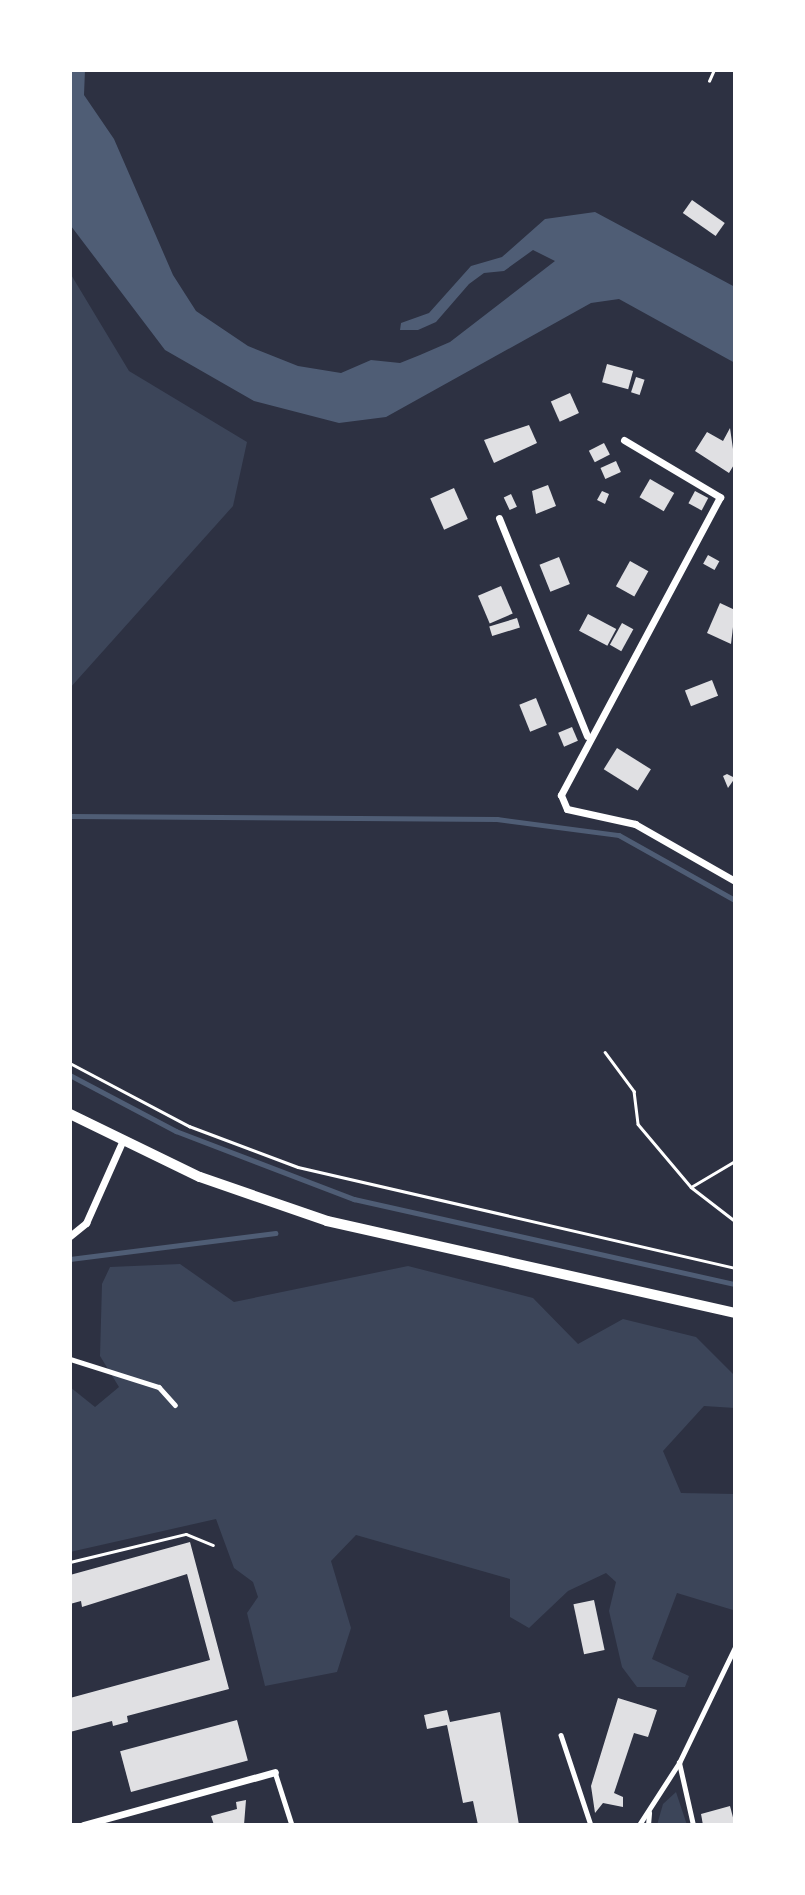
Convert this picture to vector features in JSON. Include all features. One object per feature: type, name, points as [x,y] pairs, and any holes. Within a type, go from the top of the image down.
[{"type":"street","points":[[624,440],[720,497],[587,736],[561,795],[567,809],[635,824],[735,881]]},
{"type":"street","points":[[499,518],[587,736]]},
{"type":"street","points":[[70,1114],[122,1142],[327,1221],[735,1313]]},
{"type":"street","points":[[70,1236],[86,1223],[122,1142]]},
{"type":"street","points":[[83,1825],[275,1772]]},
{"type":"lane","points":[[70,1359],[159,1387],[174,1405]]},
{"type":"lane","points":[[639,1825],[679,1763],[735,1647]]},
{"type":"lane","points":[[561,1735],[591,1825]]},
{"type":"lane","points":[[679,1763],[693,1825]]},
{"type":"lane","points":[[275,1772],[292,1825]]},
{"type":"lane","points":[[648,1825],[649,1812]]},
{"type":"path","points":[[709,81],[714,70]]},
{"type":"path","points":[[605,1052],[634,1091],[638,1124],[691,1187],[735,1221]]},
{"type":"path","points":[[70,1063],[189,1126],[298,1167],[735,1268]]},
{"type":"path","points":[[691,1187],[735,1161]]},
{"type":"path","points":[[70,1562],[186,1534],[213,1545]]},
{"type":"shaded area","points":[[70,70],[85,70],[84,95],[114,139],[173,275],[196,311],[248,346],[298,366],[341,373],[371,360],[400,363],[450,342],[555,261],[533,250],[504,271],[484,273],[469,284],[436,322],[418,330],[400,330],[401,323],[429,313],[471,266],[502,257],[545,219],[595,212],[735,287],[735,363],[619,299],[591,303],[386,417],[339,423],[254,401],[165,350],[71,226]]},
{"type":"shaded area","points":[[70,273],[129,371],[247,442],[233,506],[70,688]]},
{"type":"shaded area","points":[[180,1264],[234,1302],[408,1266],[533,1298],[578,1344],[623,1319],[696,1337],[735,1376],[735,1408],[704,1406],[663,1451],[681,1493],[735,1494],[735,1605],[733,1610],[677,1593],[652,1659],[689,1676],[685,1687],[637,1687],[622,1667],[609,1611],[616,1582],[606,1573],[568,1591],[529,1628],[510,1617],[510,1579],[356,1535],[331,1561],[351,1628],[337,1672],[265,1686],[247,1613],[258,1597],[253,1582],[234,1568],[216,1519],[70,1552],[70,1387],[95,1407],[119,1387],[100,1356],[102,1284],[110,1267]]},
{"type":"shaded area","points":[[676,1792],[687,1825],[657,1825],[663,1804]]},
{"type":"building","points":[[692,200],[725,223],[716,236],[683,213]]},
{"type":"building","points":[[607,364],[633,371],[628,389],[602,382]]},
{"type":"building","points":[[636,377],[645,380],[640,395],[631,392]]},
{"type":"building","points":[[570,393],[579,413],[560,422],[551,402]]},
{"type":"building","points":[[529,425],[537,443],[494,463],[484,440]]},
{"type":"building","points":[[730,428],[735,463],[729,473],[695,451],[707,432],[723,441]]},
{"type":"building","points":[[604,443],[610,455],[595,462],[589,451]]},
{"type":"building","points":[[616,461],[621,472],[605,479],[600,468]]},
{"type":"building","points":[[650,479],[674,493],[664,511],[640,497]]},
{"type":"building","points":[[548,485],[556,506],[536,514],[532,491]]},
{"type":"building","points":[[454,488],[468,519],[444,530],[430,499]]},
{"type":"building","points":[[602,491],[609,494],[605,504],[597,500]]},
{"type":"building","points":[[695,491],[708,498],[702,510],[688,503]]},
{"type":"building","points":[[511,494],[517,507],[510,510],[504,497]]},
{"type":"building","points":[[708,555],[719,561],[715,570],[703,564]]},
{"type":"building","points":[[559,557],[570,584],[550,592],[540,565]]},
{"type":"building","points":[[630,561],[648,571],[634,597],[616,586]]},
{"type":"building","points":[[501,586],[513,614],[490,623],[478,596]]},
{"type":"building","points":[[720,603],[735,610],[731,644],[707,633]]},
{"type":"building","points":[[588,614],[616,629],[607,646],[579,631]]},
{"type":"building","points":[[517,618],[520,628],[492,636],[489,626]]},
{"type":"building","points":[[622,623],[633,629],[621,651],[610,645]]},
{"type":"building","points":[[712,680],[718,696],[691,706],[685,690]]},
{"type":"building","points":[[536,698],[547,725],[530,732],[519,705]]},
{"type":"building","points":[[572,727],[578,741],[564,747],[558,733]]},
{"type":"building","points":[[617,748],[651,769],[638,790],[604,769]]},
{"type":"building","points":[[727,774],[735,778],[728,788],[723,776]]},
{"type":"building","points":[[190,1542],[229,1689],[127,1716],[128,1722],[113,1726],[112,1721],[70,1732],[70,1698],[210,1660],[187,1574],[82,1607],[81,1601],[70,1604],[70,1575]]},
{"type":"building","points":[[594,1600],[605,1650],[584,1654],[573,1604]]},
{"type":"building","points":[[618,1698],[657,1710],[648,1737],[634,1733],[614,1793],[623,1797],[623,1807],[603,1803],[595,1813],[591,1786]]},
{"type":"building","points":[[447,1710],[450,1722],[500,1712],[519,1825],[478,1825],[473,1801],[463,1803],[447,1725],[427,1729],[424,1715]]},
{"type":"building","points":[[237,1720],[248,1761],[131,1792],[120,1751]]},
{"type":"building","points":[[246,1800],[244,1825],[214,1825],[211,1816],[237,1809],[236,1802]]},
{"type":"building","points":[[730,1806],[735,1825],[703,1825],[701,1814]]},
{"type":"waterway","points":[[70,816],[497,819],[619,835],[735,900]]},
{"type":"waterway","points":[[70,1075],[176,1131],[354,1199],[735,1284]]},
{"type":"waterway","points":[[70,1259],[275,1233]]}]
